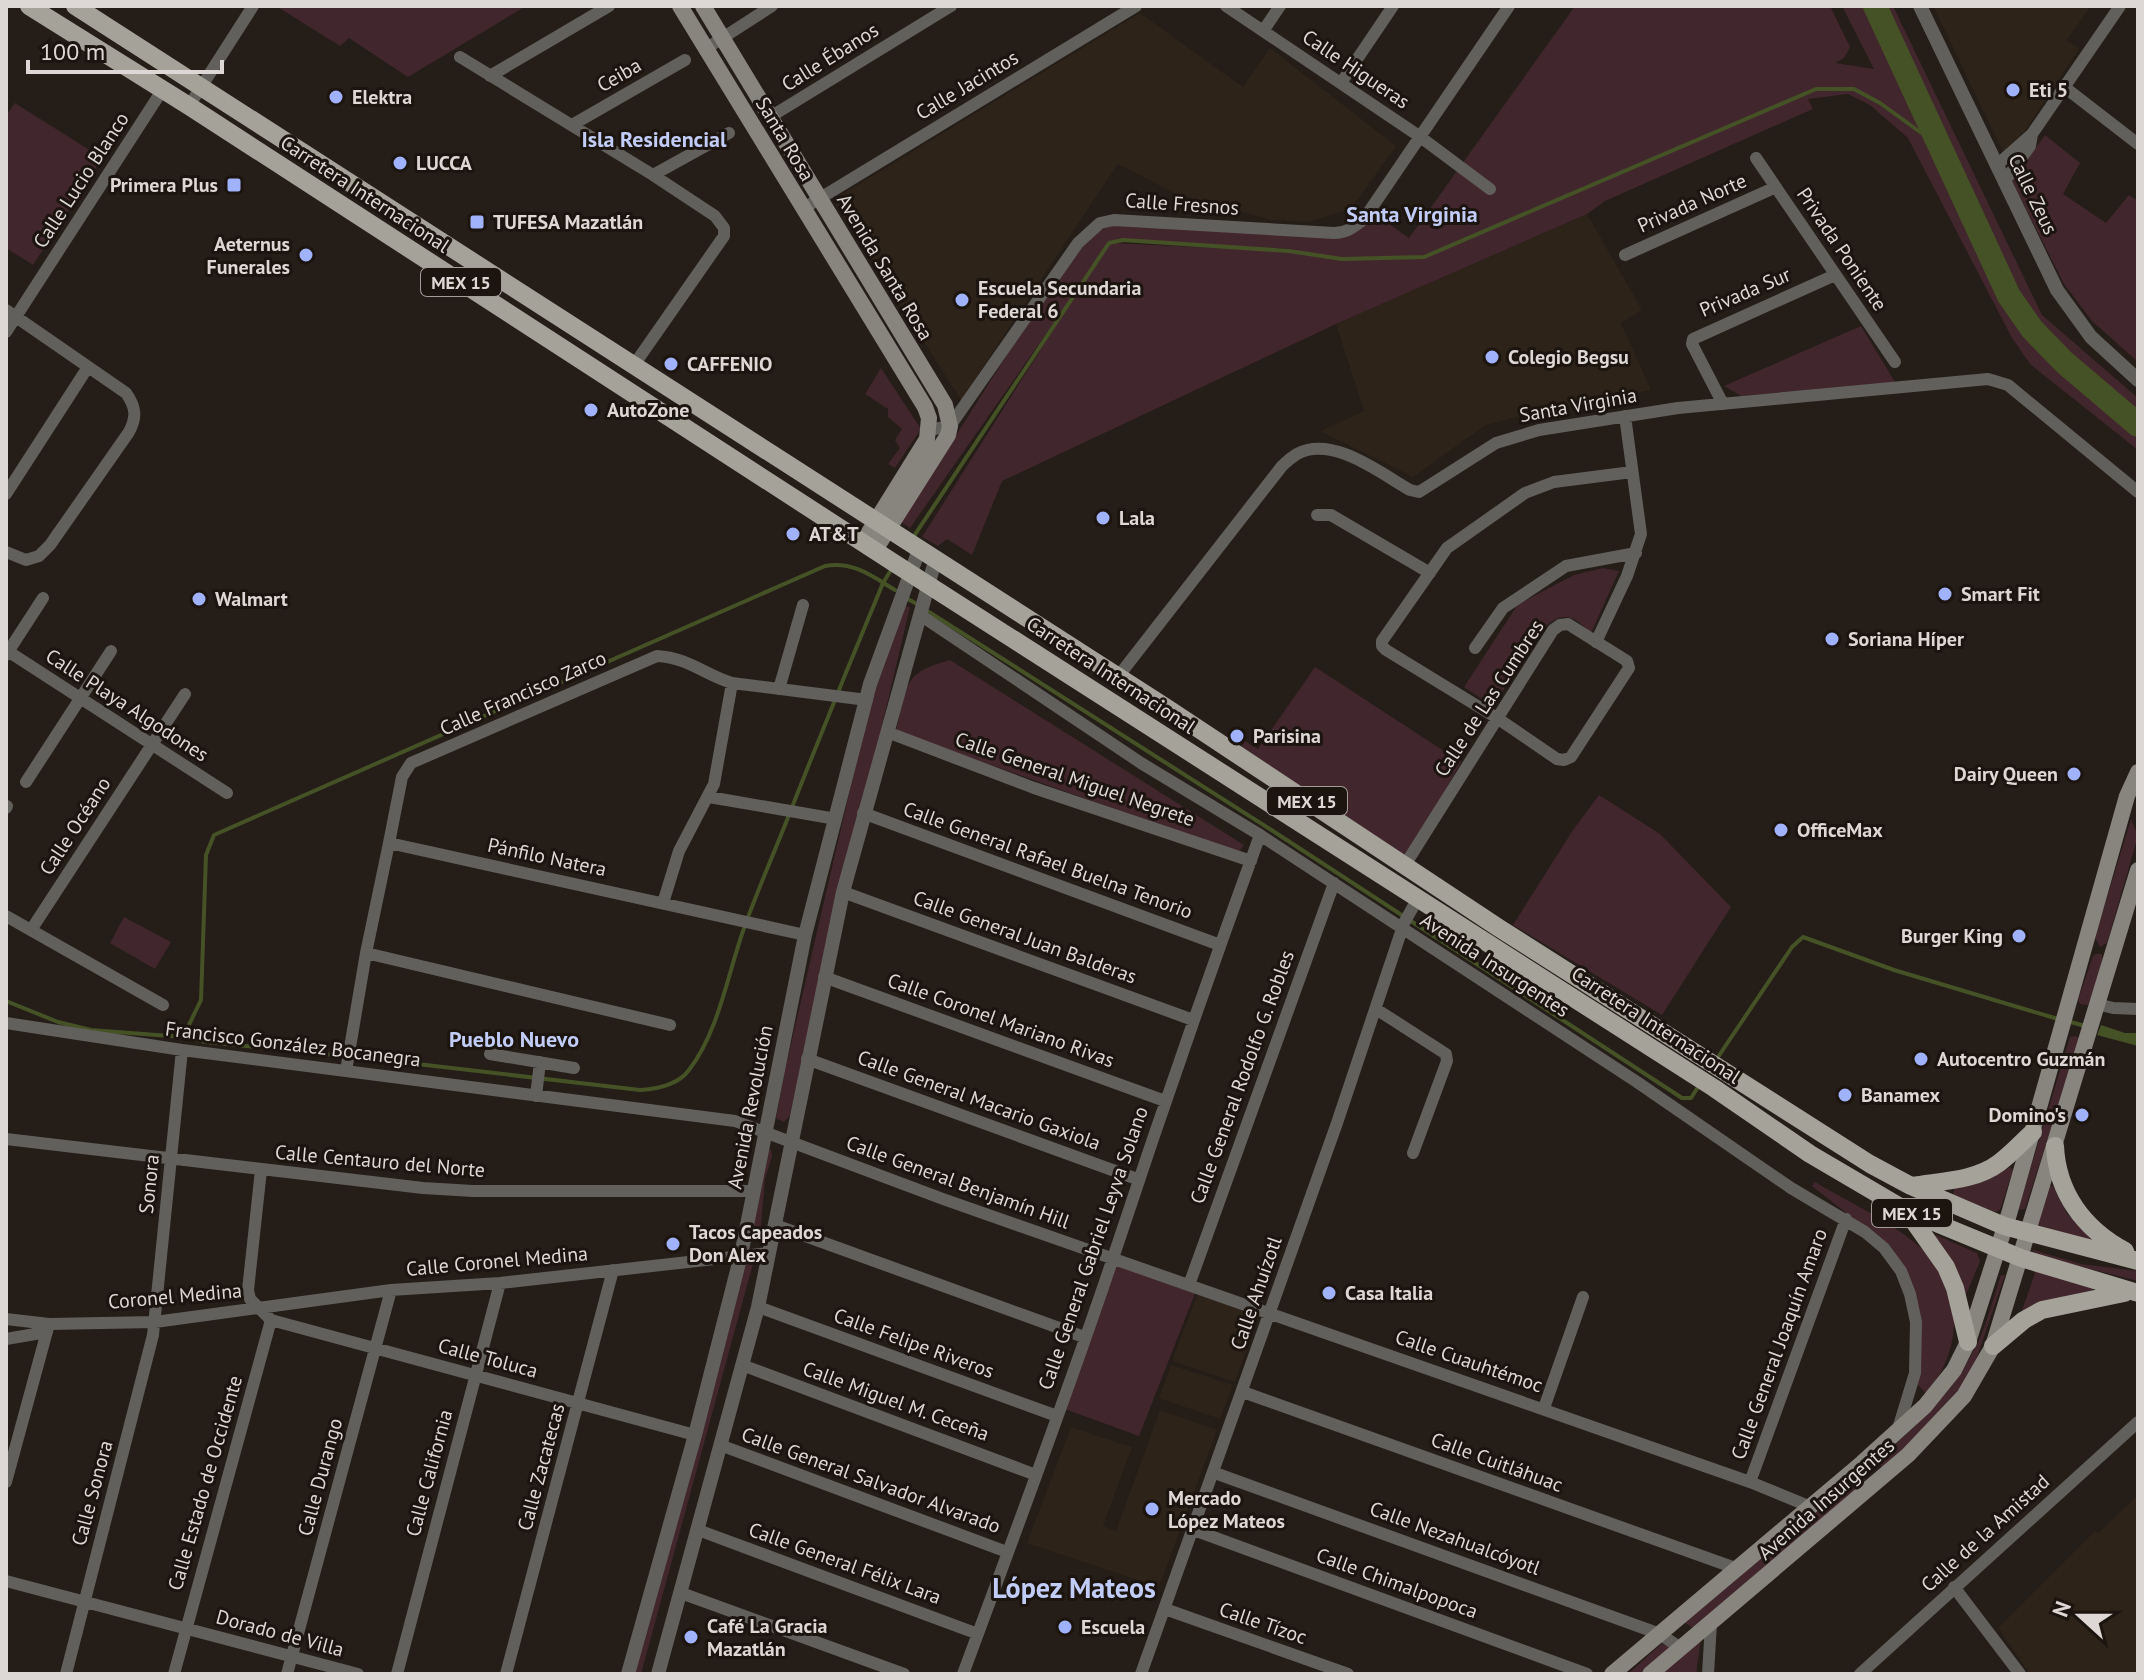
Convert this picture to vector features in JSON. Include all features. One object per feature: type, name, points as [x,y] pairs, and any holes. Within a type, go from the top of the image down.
[{"type":"main road","name":"Carretera Internacional","points":[[29,6],[163,89],[928,583],[1414,903],[1714,1088],[1810,1154],[1907,1211],[2021,1258]]},
{"type":"main road","name":"Carretera Internacional","points":[[75,6],[1823,1135],[1911,1186],[2029,1234]]},
{"type":"main road","name":"Santa Rosa","points":[[680,6],[925,407],[929,430]]},
{"type":"main road","name":"Avenida Santa Rosa","points":[[703,6],[945,405],[950,426]]},
{"type":"main road","points":[[378,229],[406,218]]},
{"type":"main road","points":[[514,316],[527,296]]},
{"type":"main road","points":[[906,542],[950,426]]},
{"type":"main road","points":[[906,542],[929,430]]},
{"type":"main road","points":[[869,546],[906,542]]},
{"type":"main road","name":"Avenida Insurgentes","points":[[1612,1674],[1862,1463],[1925,1406],[1954,1370],[1968,1342],[2033,1132],[2083,946],[2138,772]]},
{"type":"main road","name":"Avenida Insurgentes","points":[[1650,1674],[1880,1480],[1964,1396],[1993,1346],[2138,870]]},
{"type":"main road","points":[[2083,946],[2111,954]]},
{"type":"main road","points":[[1911,1186],[1953,1180],[1984,1171],[1999,1163],[2033,1132]]},
{"type":"main road","points":[[1810,1154],[1823,1135]]},
{"type":"main road","points":[[2055,1146],[2056,1170],[2065,1193],[2077,1210],[2105,1241],[2138,1260]]},
{"type":"main road","points":[[1907,1211],[1946,1267],[1955,1288],[1968,1342]]},
{"type":"main road","name":"MEX 15","points":[[2029,1234],[2138,1260]]},
{"type":"main road","name":"MEX 15","points":[[2021,1258],[2134,1292]]},
{"type":"main road","points":[[1993,1346],[2024,1320],[2042,1310],[2134,1292]]},
{"type":"main road","points":[[1862,1463],[1880,1480]]},
{"type":"street","points":[[189,106],[253,6]]},
{"type":"street","points":[[490,76],[609,6]]},
{"type":"street","points":[[707,48],[772,6]]},
{"type":"street","name":"Calle Ébanos","points":[[770,117],[951,6]]},
{"type":"street","name":"Calle Jacintos","points":[[804,208],[1136,6]]},
{"type":"street","name":"Calle Higueras","points":[[1226,6],[1419,136],[1490,189]]},
{"type":"street","points":[[1263,31],[1280,6]]},
{"type":"street","points":[[1341,83],[1393,6]]},
{"type":"street","points":[[1419,136],[1509,6]]},
{"type":"street","name":"Calle Zeus","points":[[1920,6],[2057,290],[2091,337],[2138,380]]},
{"type":"street","points":[[1997,165],[2032,134],[2120,6]]},
{"type":"street","points":[[460,57],[653,175],[715,216],[724,228],[724,236],[634,365]]},
{"type":"street","name":"Ceiba","points":[[572,125],[685,60]]},
{"type":"street","points":[[2063,86],[2136,137]]},
{"type":"street","name":"Calle Lucio Blanco","points":[[6,332],[11,314],[163,89]]},
{"type":"street","points":[[653,175],[729,133]]},
{"type":"street","points":[[2004,182],[2030,146],[2032,134]]},
{"type":"street","name":"Calle Fresnos","points":[[950,426],[1078,243],[1100,223],[1114,220],[1344,233],[1364,219],[1419,136]]},
{"type":"street","name":"Privada Poniente","points":[[1756,158],[1895,362]]},
{"type":"street","name":"Privada Norte","points":[[1625,255],[1776,187]]},
{"type":"street","name":"Privada Sur","points":[[1723,404],[1692,344],[1693,339],[1835,275]]},
{"type":"street","points":[[6,552],[26,560],[39,556],[50,545],[134,421],[133,402],[126,393],[11,314]]},
{"type":"street","points":[[6,494],[88,367]]},
{"type":"street","name":"Santa Virginia","points":[[1117,678],[1282,466],[1298,453],[1315,449],[1342,453],[1419,492],[1496,443],[1539,430],[1723,404],[1988,379],[1999,381],[2016,391],[2138,492]]},
{"type":"street","points":[[1625,416],[1641,534],[1636,553],[1596,642],[1627,661],[1629,668],[1571,757],[1557,759],[1382,646],[1382,641],[1447,548],[1461,537],[1538,486],[1632,472]]},
{"type":"street","points":[[929,430],[950,426]]},
{"type":"street","points":[[1317,515],[1331,515],[1430,573]]},
{"type":"street","points":[[659,1673],[758,1307],[843,892],[928,583],[906,542]]},
{"type":"street","name":"Avenida Revolución","points":[[628,1674],[695,1435],[741,1255],[805,935],[906,542]]},
{"type":"street","points":[[1475,648],[1503,608],[1566,566],[1636,553]]},
{"type":"street","points":[[7,652],[43,598]]},
{"type":"street","points":[[779,689],[803,605]]},
{"type":"street","name":"Avenida Insurgentes","points":[[920,615],[1141,763],[1403,925],[1791,1188],[1865,1232],[1884,1248],[1901,1271],[1916,1322],[1915,1373],[1898,1430]]},
{"type":"street","name":"Calle de Las Cumbres","points":[[1405,865],[1553,630],[1568,624],[1596,642]]},
{"type":"street","points":[[26,782],[111,651]]},
{"type":"street","name":"Calle Playa Algodones","points":[[7,652],[227,793]]},
{"type":"street","name":"Calle Francisco Zarco","points":[[389,843],[405,769],[411,763],[657,656],[686,660],[713,677],[732,683]]},
{"type":"street","points":[[663,903],[679,851],[709,797],[717,771],[732,683],[867,700]]},
{"type":"street","name":"Calle Océano","points":[[31,930],[185,694]]},
{"type":"street","name":"Calle General Miguel Negrete","points":[[887,732],[1034,788],[1251,861]]},
{"type":"street","points":[[709,797],[836,819]]},
{"type":"street","name":"Calle General Rafael Buelna Tenorio","points":[[863,813],[1220,945]]},
{"type":"street","name":"Calle General Gabriel Leyva Solano","points":[[963,1674],[1113,1258],[1137,1179],[1260,835]]},
{"type":"street","points":[[348,1060],[389,843]]},
{"type":"street","name":"Pánfilo Natera","points":[[389,843],[805,935]]},
{"type":"street","name":"Calle General Rodolfo G. Robles","points":[[1189,1285],[1334,883]]},
{"type":"street","name":"Calle General Juan Balderas","points":[[843,892],[1193,1020]]},
{"type":"street","name":"Calle Ahuízotl","points":[[1141,1674],[1215,1473],[1403,925],[1414,903]]},
{"type":"street","points":[[6,916],[163,1005]]},
{"type":"street","points":[[366,953],[670,1025]]},
{"type":"street","name":"Calle Coronel Mariano Rivas","points":[[824,977],[1165,1101]]},
{"type":"street","points":[[2096,1007],[2138,1009]]},
{"type":"street","points":[[1376,1009],[1446,1054],[1447,1061],[1413,1153]]},
{"type":"street","name":"Francisco González Bocanegra","points":[[6,1023],[182,1050],[348,1060],[536,1096],[735,1121],[765,1131]]},
{"type":"street","name":"Sonora","points":[[155,1322],[182,1050]]},
{"type":"street","points":[[490,1054],[574,1068]]},
{"type":"street","name":"Calle General Macario Gaxiola","points":[[807,1059],[1137,1179]]},
{"type":"street","points":[[536,1096],[540,1062]]},
{"type":"street","name":"Calle General Benjamín Hill","points":[[765,1131],[1113,1258]]},
{"type":"street","name":"Calle Centauro del Norte","points":[[6,1139],[386,1184],[473,1191],[753,1191]]},
{"type":"street","points":[[261,1170],[248,1290],[250,1299],[271,1320]]},
{"type":"street","name":"Calle General Joaquín Amaro","points":[[1750,1482],[1846,1219]]},
{"type":"street","points":[[775,1225],[1084,1337]]},
{"type":"street","name":"Calle Coronel Medina","points":[[258,1308],[391,1290],[500,1283],[769,1253]]},
{"type":"street","name":"Calle Cuauhtémoc","points":[[1113,1258],[1544,1408],[1811,1507]]},
{"type":"street","name":"Calle Zacatecas","points":[[506,1674],[613,1270]]},
{"type":"street","name":"Calle California","points":[[397,1674],[500,1283]]},
{"type":"street","name":"Calle Durango","points":[[287,1674],[391,1290]]},
{"type":"street","points":[[1544,1408],[1583,1297]]},
{"type":"street","name":"Calle Felipe Riveros","points":[[758,1307],[1057,1416]]},
{"type":"street","name":"Coronel Medina","points":[[48,1328],[155,1322],[258,1308]]},
{"type":"street","points":[[6,1319],[48,1328]]},
{"type":"street","name":"Calle Toluca","points":[[271,1320],[695,1435]]},
{"type":"street","name":"Calle Estado de Occidente","points":[[174,1674],[271,1320]]},
{"type":"street","name":"Calle Sonora","points":[[66,1674],[155,1322]]},
{"type":"street","points":[[6,1339],[48,1328]]},
{"type":"street","points":[[6,1482],[48,1328]]},
{"type":"street","name":"Calle Miguel M. Ceceña","points":[[742,1365],[1036,1475]]},
{"type":"street","name":"Calle Cuitláhuac","points":[[1243,1392],[1738,1569]]},
{"type":"street","name":"Calle de la Amistad","points":[[1860,1674],[2138,1422]]},
{"type":"street","name":"Calle General Salvador Alvarado","points":[[720,1445],[1007,1552]]},
{"type":"street","name":"Calle Nezahualcóyotl","points":[[1215,1473],[1660,1634],[1679,1647]]},
{"type":"street","name":"Calle General Félix Lara","points":[[698,1530],[978,1634]]},
{"type":"street","name":"Calle Chimalpopoca","points":[[1194,1530],[1587,1674]]},
{"type":"street","name":"Dorado de Villa","points":[[6,1581],[358,1674]]},
{"type":"street","points":[[1954,1587],[2020,1674]]},
{"type":"street","points":[[681,1593],[904,1674]]},
{"type":"street","name":"Calle Tízoc","points":[[1165,1609],[1348,1674]]},
{"type":"street","points":[[1708,1674],[1711,1623]]},
{"type":"shaded area","points":[[276,6],[526,6],[408,77],[349,38],[340,46]]},
{"type":"shaded area","points":[[1575,6],[1830,6],[1850,47],[1844,58],[1835,63],[1874,69],[1842,6],[1893,6],[2042,315],[2138,398],[2138,450],[2031,365],[2012,338],[1908,138],[1870,105],[1848,94],[1808,99],[1813,109],[1605,201],[1587,214],[1336,324],[1002,481],[972,555],[947,539],[938,546],[922,537],[1093,267],[910,528],[901,522],[1078,243],[1100,223],[1344,233],[1378,216],[1409,238]],"holes":[[[1124,240],[1291,249],[1291,252],[1113,243]]]},
{"type":"shaded area","name":"Eti 5","points":[[1933,6],[2091,6],[2067,40],[2079,49],[2025,131],[2003,152]]},
{"type":"shaded area","name":"Escuela Secundaria Federal 6","points":[[1140,13],[1243,87],[1270,48],[1396,146],[1351,209],[1308,222],[1271,220],[1174,193],[1118,164],[961,400],[833,200]]},
{"type":"shaded area","points":[[15,103],[102,158],[33,265],[6,248],[6,116]]},
{"type":"shaded area","points":[[2045,135],[2080,163],[2063,194],[2106,223],[2129,195],[2138,201],[2138,362],[2092,321],[2064,284],[2012,181]]},
{"type":"shaded area","name":"Colegio Begsu","points":[[1587,214],[1642,310],[1621,323],[1651,390],[1547,409],[1486,425],[1413,477],[1320,431],[1364,411],[1336,324]]},
{"type":"shaded area","points":[[1861,326],[1895,382],[1741,396],[1724,386]]},
{"type":"shaded area","points":[[881,368],[921,429],[895,468],[888,464],[900,448],[895,440],[902,429],[888,417],[888,409],[865,394]]},
{"type":"shaded area","points":[[1603,568],[1619,571],[1591,633],[1572,618],[1554,620],[1524,654],[1494,707],[1464,687],[1518,604],[1574,575]]},
{"type":"shaded area","points":[[905,606],[910,607],[790,1115],[784,1122],[776,1118],[785,1070],[876,677]]},
{"type":"shaded area","points":[[950,660],[1244,845],[1238,853],[896,731],[905,692],[915,676]]},
{"type":"shaded area","points":[[1315,667],[1461,762],[1406,860],[1237,754],[1245,741],[1258,749]]},
{"type":"shaded area","points":[[1599,795],[1660,834],[1731,907],[1662,1015],[1513,925]]},
{"type":"shaded area","points":[[2131,819],[2138,836],[2107,943],[2100,947],[2095,937]]},
{"type":"shaded area","points":[[124,917],[171,942],[155,969],[110,943]]},
{"type":"shaded area","points":[[2096,954],[2102,954],[2098,980],[2088,1005],[2080,1004],[2078,1000]]},
{"type":"shaded area","points":[[2101,1025],[2125,1033],[2138,1033],[2138,1046],[2097,1035]]},
{"type":"shaded area","points":[[2070,1037],[2080,1039],[2025,1209],[2018,1210]]},
{"type":"shaded area","points":[[771,1149],[760,1237],[752,1240],[749,1238],[765,1152]]},
{"type":"shaded area","points":[[2010,1167],[2013,1170],[2000,1210],[1995,1212],[1953,1195],[1955,1186],[1991,1178]]},
{"type":"shaded area","points":[[1815,1182],[1909,1238],[1936,1263],[1946,1281],[1952,1300],[1953,1339],[1938,1376],[1926,1393],[1917,1384],[1918,1317],[1882,1241],[1812,1186]]},
{"type":"shaded area","points":[[2050,1186],[2053,1186],[2067,1214],[2097,1240],[2094,1244],[2038,1225]]},
{"type":"shaded area","points":[[1933,1236],[1977,1253],[1980,1261],[1966,1295],[1954,1266]]},
{"type":"shaded area","points":[[2030,1249],[2081,1264],[2138,1271],[2138,1281],[2039,1256]]},
{"type":"shaded area","points":[[754,1260],[641,1674],[633,1674],[745,1263]]},
{"type":"shaded area","points":[[1114,1261],[1196,1291],[1139,1436],[1062,1408]]},
{"type":"shaded area","points":[[2036,1270],[2095,1285],[2093,1290],[2054,1301],[2020,1316]]},
{"type":"shaded area","points":[[2001,1275],[2005,1275],[1972,1372],[1954,1399],[1887,1468],[1881,1467],[1880,1460],[1935,1404],[1970,1357],[1979,1340]]},
{"type":"shaded area","points":[[1198,1292],[1259,1314],[1235,1382],[1172,1361]]},
{"type":"shaded area","points":[[1171,1365],[1233,1385],[1220,1419],[1159,1398]]},
{"type":"shaded area","points":[[1160,1410],[1217,1430],[1159,1587],[1027,1543],[1071,1427],[1132,1447],[1103,1526],[1116,1531]]},
{"type":"shaded area","points":[[1858,1473],[1865,1476],[1864,1484],[1693,1628],[1685,1623],[1685,1620]]},
{"type":"shaded area","points":[[2138,1495],[2138,1674],[2030,1674],[1998,1628],[2095,1531],[2098,1533]]},
{"type":"shaded area","points":[[1701,1639],[1696,1674],[1660,1674]]},
{"type":"shaded area","points":[[1661,1644],[1670,1648],[1644,1674],[1628,1674]]},
{"type":"waterway","points":[[1875,6],[2009,296],[2032,329],[2064,362],[2138,425]]},
{"type":"waterway","points":[[912,539],[1109,243],[1123,240],[1289,251],[1342,259],[1424,257],[1816,89],[1854,89],[1880,103],[1938,145]]},
{"type":"waterway","points":[[6,1001],[58,1022],[91,1030],[183,1037],[201,1000],[206,855],[214,835],[825,566],[853,568],[895,590]]},
{"type":"waterway","points":[[183,1037],[640,1090],[673,1083],[689,1070],[715,1022],[752,906],[883,583],[891,570]]},
{"type":"waterway","points":[[908,599],[915,603]]},
{"type":"waterway","points":[[929,612],[1276,833],[1682,1098],[1691,1098],[1700,1084]]},
{"type":"waterway","points":[[1716,1060],[1792,947],[1803,937],[1894,970],[2058,1019]]},
{"type":"waterway","points":[[2067,1021],[2085,1026]]},
{"type":"place","name":"Eti 5","points":[[2013,90]]},
{"type":"place","name":"Elektra","points":[[336,97]]},
{"type":"place","name":"LUCCA","points":[[400,163]]},
{"type":"place","name":"Primera Plus","points":[[234,185]]},
{"type":"place","name":"TUFESA Mazatlán","points":[[477,222]]},
{"type":"place","name":"Aeternus Funerales","points":[[306,255]]},
{"type":"place","name":"Escuela Secundaria Federal 6","points":[[962,300]]},
{"type":"place","name":"Colegio Begsu","points":[[1492,357]]},
{"type":"place","name":"CAFFENIO","points":[[671,364]]},
{"type":"place","name":"AutoZone","points":[[591,410]]},
{"type":"place","name":"Lala","points":[[1103,518]]},
{"type":"place","name":"AT&T","points":[[793,534]]},
{"type":"place","name":"Smart Fit","points":[[1945,594]]},
{"type":"place","name":"Walmart","points":[[199,599]]},
{"type":"place","name":"Soriana Híper","points":[[1832,639]]},
{"type":"place","name":"Parisina","points":[[1237,736]]},
{"type":"place","name":"Dairy Queen","points":[[2074,774]]},
{"type":"place","name":"OfficeMax","points":[[1781,830]]},
{"type":"place","name":"Burger King","points":[[2019,936]]},
{"type":"place","name":"Autocentro Guzmán","points":[[1921,1059]]},
{"type":"place","name":"Banamex","points":[[1845,1095]]},
{"type":"place","name":"Domino's","points":[[2082,1115]]},
{"type":"place","name":"Tacos Capeados Don Alex","points":[[673,1244]]},
{"type":"place","name":"Casa Italia","points":[[1329,1293]]},
{"type":"place","name":"Mercado López Mateos","points":[[1152,1509]]},
{"type":"place","name":"Escuela","points":[[1065,1627]]},
{"type":"place","name":"Café La Gracia Mazatlán","points":[[691,1637]]},
{"type":"district","name":"Isla Residencial","points":[[654,139]]},
{"type":"district","name":"Santa Virginia","points":[[1412,214]]},
{"type":"district","name":"Pueblo Nuevo","points":[[514,1039]]},
{"type":"district","name":"López Mateos","points":[[1074,1587]]}]
